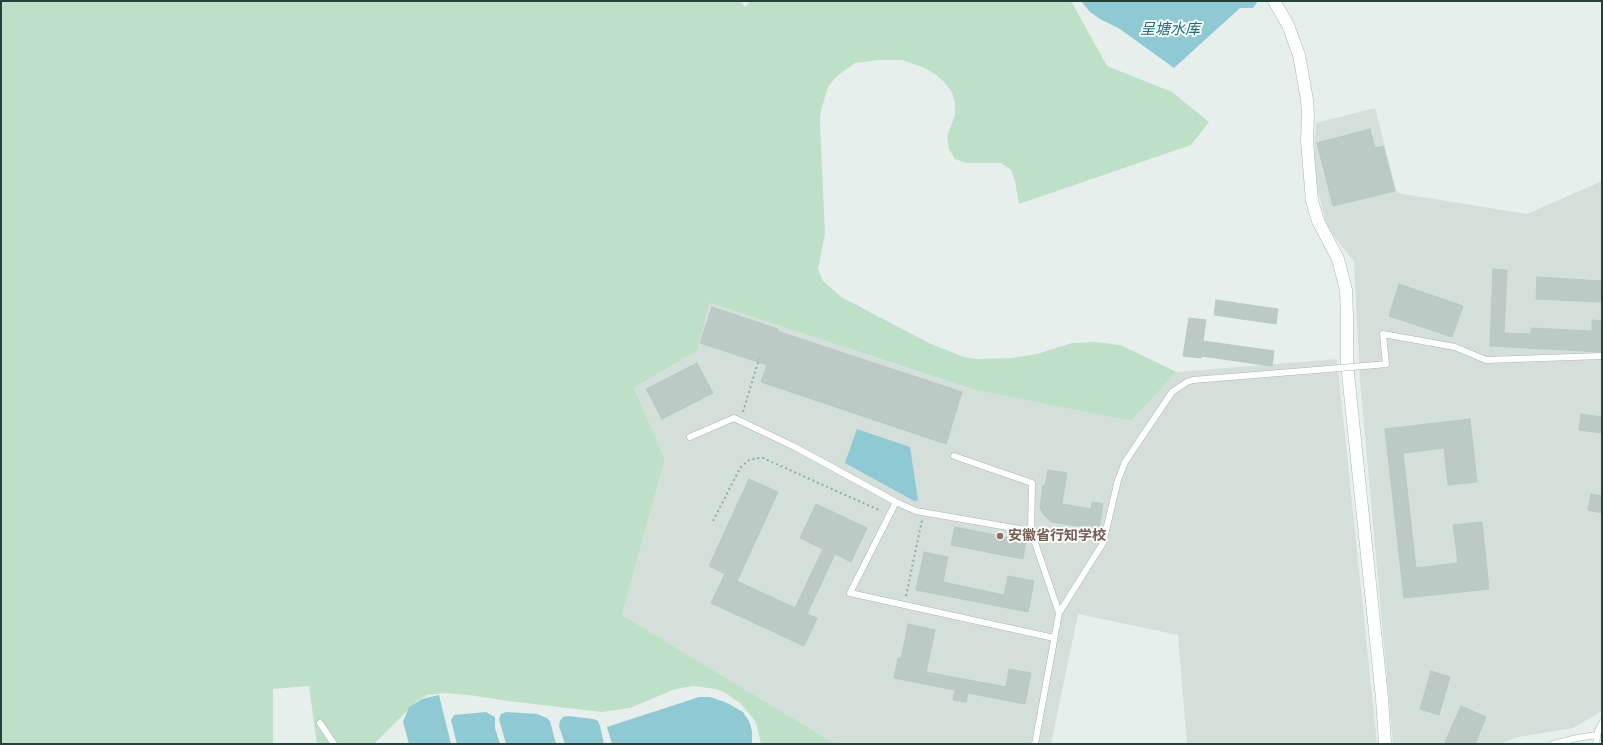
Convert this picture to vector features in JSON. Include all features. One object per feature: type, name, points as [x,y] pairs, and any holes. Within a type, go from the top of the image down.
[{"type":"street","points":[[1274,1],[1288,26],[1299,55],[1308,100],[1307,141],[1312,201],[1318,221],[1338,260],[1346,290],[1347,364],[1382,698],[1385,744]]},
{"type":"lane","points":[[1035,744],[1059,612],[1103,544],[1118,480],[1125,462],[1176,388],[1193,380],[1386,364],[1382,334],[1455,348],[1486,360],[1602,356]]},
{"type":"lane","points":[[690,437],[734,418],[795,447],[896,502],[916,511],[1031,531]]},
{"type":"lane","points":[[954,456],[1032,483],[1031,531],[1059,612]]},
{"type":"lane","points":[[896,502],[850,593],[1054,638]]},
{"type":"lane","points":[[320,723],[334,744]]},
{"type":"lane","points":[[1596,744],[1597,735],[1602,723]]},
{"type":"lane","points":[[1553,744],[1597,735]]},
{"type":"path","points":[[740,421],[759,359]]},
{"type":"path","points":[[713,521],[740,468],[749,460],[758,458],[763,458],[890,515]]},
{"type":"path","points":[[904,605],[923,512]]},
{"type":"shaded area","points":[[1375,108],[1397,193],[1527,214],[1602,181],[1602,711],[1573,728],[1518,737],[1499,744],[1393,744],[1360,380],[1354,262],[1327,227],[1313,170],[1316,123]]},
{"type":"shaded area","name":"安徽省行知学校","points":[[710,303],[975,390],[1131,421],[1177,372],[1337,359],[1377,743],[1187,744],[1178,635],[1078,614],[1051,744],[836,744],[622,615],[665,459],[634,388],[697,351]]},
{"type":"green space","points":[[1,1],[740,1],[745,7],[750,1],[1071,1],[1107,66],[1172,92],[1209,122],[1191,145],[1019,204],[1015,181],[1011,170],[1001,163],[966,163],[955,159],[949,149],[947,137],[955,115],[955,103],[952,92],[935,74],[925,68],[902,60],[879,60],[855,63],[836,77],[828,87],[821,110],[820,122],[825,234],[818,269],[823,281],[841,297],[929,343],[964,357],[976,359],[1012,358],[1037,354],[1072,343],[1096,342],[1120,345],[1177,372],[1131,421],[975,390],[710,303],[697,351],[634,388],[665,459],[622,615],[836,744],[761,744],[756,722],[741,704],[727,694],[716,689],[693,686],[675,689],[630,708],[601,712],[469,695],[445,693],[427,695],[417,701],[374,744],[317,744],[309,686],[273,689],[273,744],[1,744]]},
{"type":"water","name":"呈塘水库","points":[[1081,1],[1258,1],[1253,8],[1240,8],[1174,68],[1120,29],[1090,12]]},
{"type":"water","points":[[857,429],[910,447],[918,500],[914,501],[845,463]]},
{"type":"water","points":[[439,695],[451,744],[409,744],[403,722],[409,707],[422,699]]},
{"type":"water","points":[[699,697],[710,697],[725,702],[743,712],[749,721],[752,731],[752,744],[612,744],[607,727]]},
{"type":"water","points":[[486,712],[495,717],[495,728],[500,744],[457,744],[451,720],[454,715]]},
{"type":"water","points":[[506,712],[537,714],[547,718],[550,721],[556,744],[506,744],[499,719],[501,714]]},
{"type":"water","points":[[569,716],[598,721],[604,744],[565,744],[559,726],[563,717]]},
{"type":"building","points":[[1370,129],[1375,148],[1383,146],[1395,191],[1333,206],[1317,143]]},
{"type":"building","points":[[1493,269],[1507,270],[1504,333],[1531,334],[1531,328],[1592,331],[1592,320],[1602,321],[1602,352],[1490,346]]},
{"type":"building","points":[[1537,277],[1602,281],[1602,302],[1536,299]]},
{"type":"building","points":[[1399,284],[1463,306],[1452,337],[1389,316]]},
{"type":"building","points":[[1216,300],[1278,309],[1276,324],[1214,315]]},
{"type":"building","points":[[712,307],[778,329],[777,331],[962,392],[946,444],[761,382],[767,365],[700,343]]},
{"type":"building","points":[[1189,318],[1206,320],[1203,341],[1274,351],[1272,366],[1201,356],[1201,358],[1183,356]]},
{"type":"building","points":[[697,363],[713,393],[662,419],[646,389]]},
{"type":"building","points":[[1581,414],[1602,417],[1602,433],[1579,430]]},
{"type":"building","points":[[1470,419],[1477,482],[1448,485],[1444,448],[1403,453],[1416,568],[1458,563],[1453,525],[1482,522],[1489,589],[1404,598],[1385,429]]},
{"type":"building","points":[[1048,470],[1067,473],[1062,504],[1091,509],[1092,502],[1103,504],[1099,529],[1051,522],[1044,515],[1040,508],[1043,485],[1045,486]]},
{"type":"building","points":[[749,479],[778,492],[737,581],[795,608],[823,549],[800,538],[816,504],[867,528],[851,562],[835,554],[807,614],[817,618],[804,646],[711,603],[725,574],[709,566]]},
{"type":"building","points":[[1591,494],[1602,496],[1602,513],[1588,510]]},
{"type":"building","points":[[955,527],[1026,541],[1023,559],[951,545]]},
{"type":"building","points":[[924,552],[948,557],[943,582],[1004,595],[1008,576],[1034,581],[1028,612],[916,590]]},
{"type":"building","points":[[908,624],[935,630],[926,672],[1006,687],[1009,669],[1031,673],[1025,704],[968,693],[966,702],[953,700],[955,690],[894,678],[898,658],[901,659]]},
{"type":"building","points":[[1431,671],[1450,677],[1439,715],[1420,709]]},
{"type":"building","points":[[1461,706],[1486,717],[1475,744],[1450,744],[1445,742]]},
{"type":"place","name":"安徽省行知学校","points":[[1000,536]]}]
